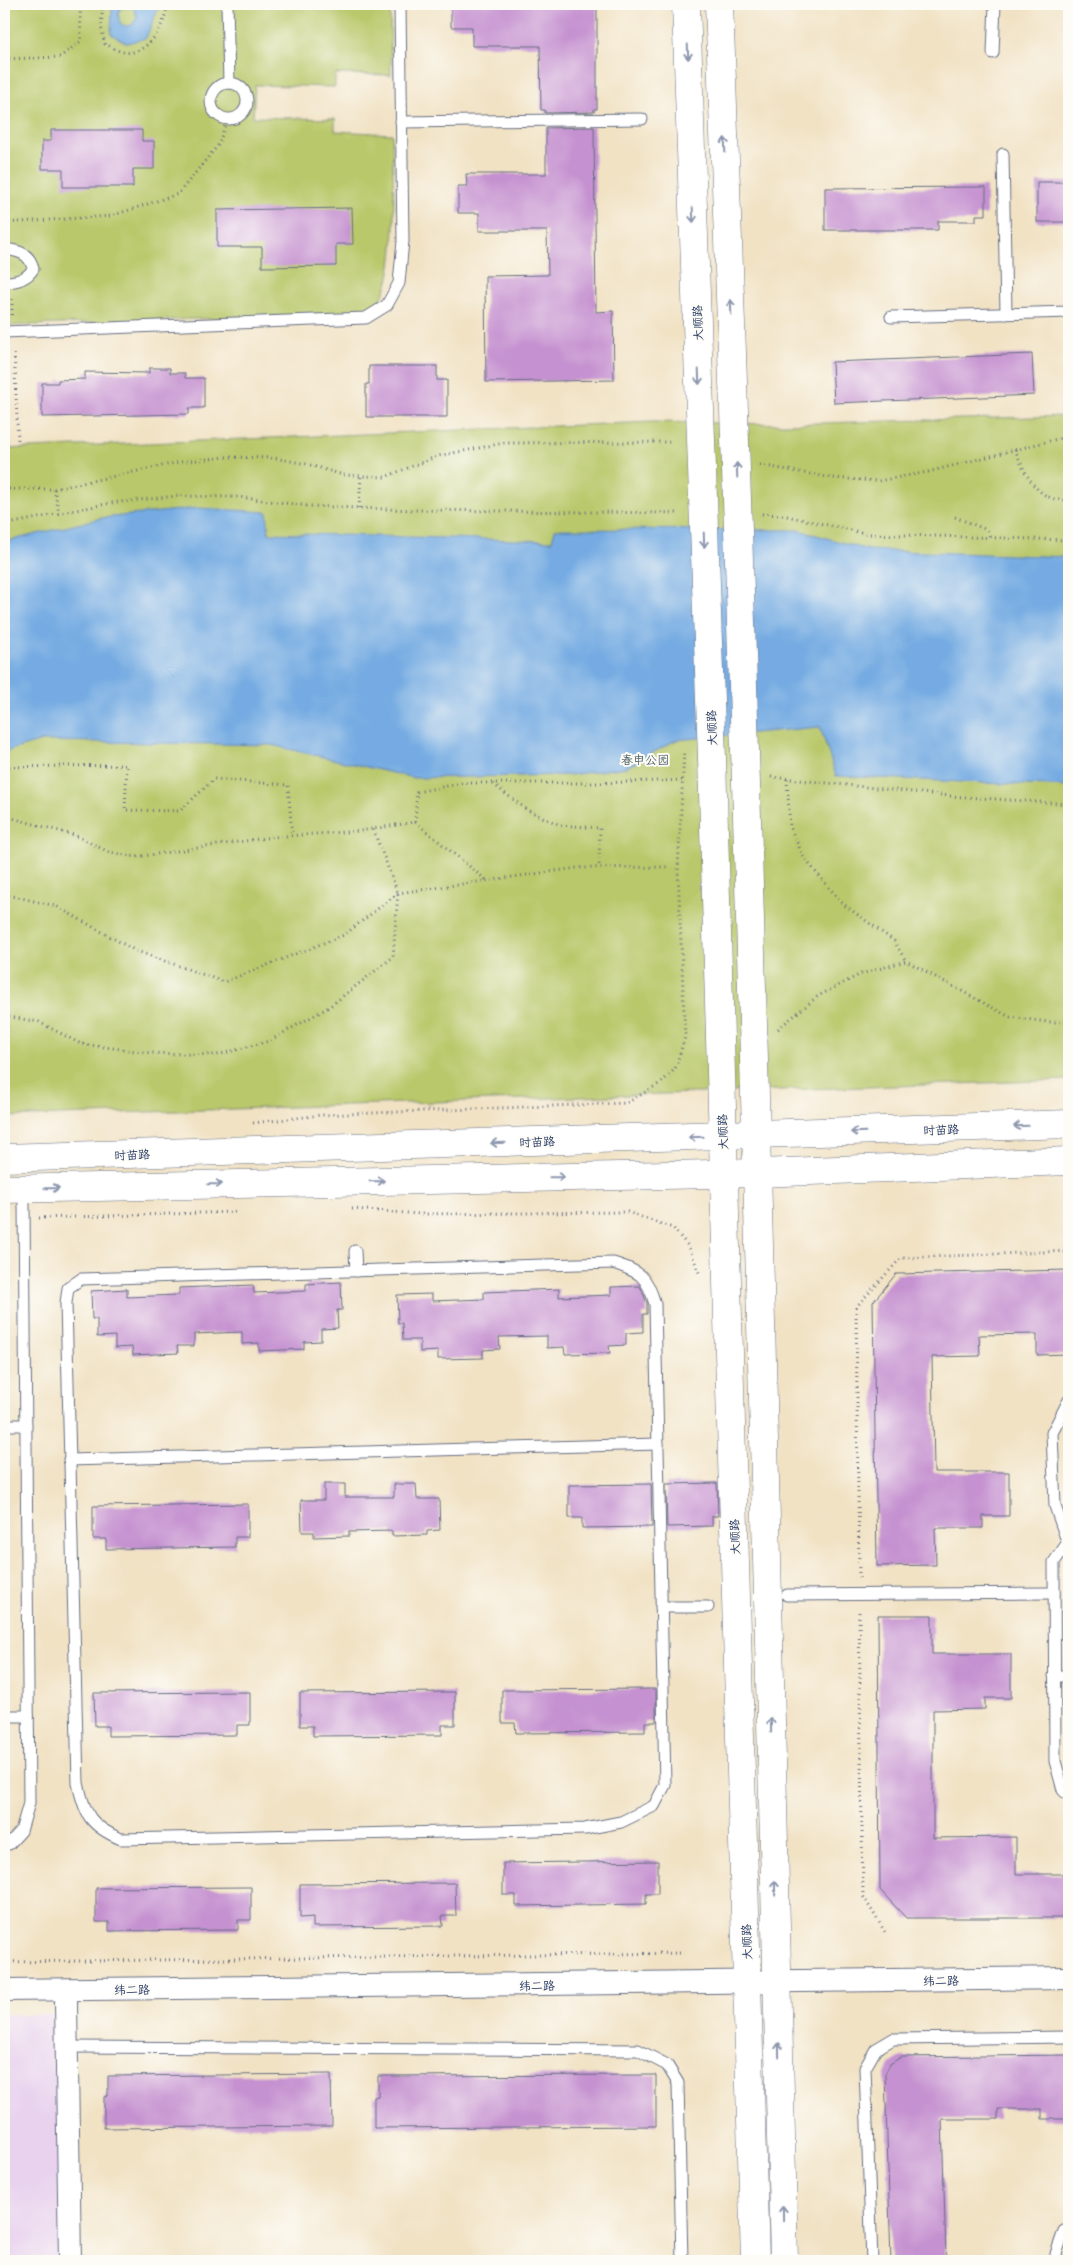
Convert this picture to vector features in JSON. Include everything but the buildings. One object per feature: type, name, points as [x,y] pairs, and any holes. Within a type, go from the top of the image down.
[{"type":"street","name":"大顺路","points":[[686,4],[755,2261]]},
{"type":"street","points":[[719,4],[746,516],[746,755],[759,1173],[784,2261]]},
{"type":"street","name":"时苗路","points":[[4,1158],[1069,1124]]},
{"type":"street","points":[[14,1196],[759,1173],[1069,1161]]},
{"type":"street","name":"纬二路","points":[[4,1990],[1069,1978]]},
{"type":"street","points":[[66,2002],[70,2261]]},
{"type":"lane","points":[[227,4],[230,83]]},
{"type":"lane","points":[[8,332],[366,318],[387,305],[400,283],[403,241],[400,4]]},
{"type":"lane","points":[[993,53],[994,4]]},
{"type":"lane","points":[[230,83],[245,91],[248,102],[243,114],[239,117],[227,119],[216,114],[211,103],[214,91],[224,84],[230,83]]},
{"type":"lane","points":[[402,122],[642,118]]},
{"type":"lane","points":[[1003,154],[1006,314]]},
{"type":"lane","points":[[4,249],[23,252],[32,263],[33,269],[30,275],[7,282]]},
{"type":"lane","points":[[891,316],[1069,312]]},
{"type":"lane","points":[[4,1844],[9,1844],[21,1831],[29,1803],[26,1425],[14,1196]]},
{"type":"lane","points":[[356,1250],[356,1271]]},
{"type":"lane","points":[[613,1263],[636,1270],[649,1283],[655,1304],[658,1444],[665,1785],[654,1806],[621,1822],[585,1829],[121,1839],[100,1831],[84,1812],[78,1784],[66,1303],[68,1288],[81,1279],[613,1263]]},
{"type":"lane","points":[[1069,1400],[1052,1433],[1055,1506],[1068,1541],[1054,1562],[1055,1761],[1062,1790],[1069,1796]]},
{"type":"lane","points":[[4,1425],[26,1425]]},
{"type":"lane","points":[[69,1460],[658,1444]]},
{"type":"lane","points":[[787,1595],[1054,1593]]},
{"type":"lane","points":[[661,1607],[708,1607]]},
{"type":"lane","points":[[1054,1676],[1069,1676]]},
{"type":"lane","points":[[4,1716],[28,1716]]},
{"type":"lane","points":[[872,2261],[865,2068],[876,2048],[893,2039],[1069,2037]]},
{"type":"lane","points":[[67,2047],[638,2050],[667,2065],[678,2083],[682,2261]]},
{"type":"lane","points":[[1056,2261],[1056,2254],[1064,2232],[1069,2229]]},
{"type":"path","points":[[4,59],[60,56],[81,41],[80,4]]},
{"type":"path","points":[[103,4],[101,26],[105,44],[124,53],[142,50],[156,34],[166,12],[167,4]]},
{"type":"path","points":[[4,223],[111,216],[178,194],[219,144],[227,119]]},
{"type":"path","points":[[7,282],[8,332],[18,441]]},
{"type":"path","points":[[754,464],[832,478],[878,481],[928,472],[1069,436]]},
{"type":"path","points":[[4,489],[54,489],[180,462],[226,457],[274,458],[307,464],[343,476],[385,477],[438,456],[504,443],[670,442]]},
{"type":"path","points":[[1015,449],[1024,473],[1039,491],[1051,498],[1069,499]]},
{"type":"path","points":[[359,508],[361,476]]},
{"type":"path","points":[[54,489],[59,512]]},
{"type":"path","points":[[4,525],[59,512],[110,503],[177,496],[238,497],[308,506],[359,508],[686,513]]},
{"type":"path","points":[[678,503],[678,523]]},
{"type":"path","points":[[746,516],[782,515],[869,534],[1069,540]]},
{"type":"path","points":[[955,516],[987,530],[990,538]]},
{"type":"path","points":[[244,1124],[321,1115],[627,1103],[662,1082],[675,1069],[685,1037],[678,870],[684,742]]},
{"type":"path","points":[[4,767],[127,765],[125,810],[180,811],[214,779],[288,785],[292,835]]},
{"type":"path","points":[[767,777],[950,796],[1069,804]]},
{"type":"path","points":[[787,779],[790,827],[804,858],[843,904],[894,941],[906,962],[1010,1017],[1048,1022],[1069,1022]]},
{"type":"path","points":[[415,822],[417,792],[462,783],[688,780]]},
{"type":"path","points":[[492,783],[527,810],[560,825],[600,828],[599,868]]},
{"type":"path","points":[[4,818],[12,818],[74,836],[109,852],[136,857],[292,835],[372,829],[415,822],[487,881]]},
{"type":"path","points":[[4,1082],[6,1016],[39,1022],[81,1044],[151,1053],[217,1055],[270,1041],[329,1007],[374,974],[393,957],[398,893],[372,829]]},
{"type":"path","points":[[4,894],[56,906],[134,950],[224,982],[344,935],[398,893],[577,868],[667,867]]},
{"type":"path","points":[[772,1034],[818,996],[861,974],[906,962]]},
{"type":"path","points":[[351,1209],[420,1214],[627,1212],[673,1228],[689,1247],[700,1273],[700,1283]]},
{"type":"path","points":[[32,1218],[244,1211]]},
{"type":"path","points":[[859,1586],[856,1307],[901,1258],[1069,1252]]},
{"type":"path","points":[[859,1606],[863,1896],[885,1932]]},
{"type":"path","points":[[4,1962],[684,1953]]},
{"type":"shaded area","points":[[4,2015],[67,2015],[68,2261],[4,2261]]},
{"type":"green space","points":[[4,4],[390,4],[391,75],[335,74],[335,87],[255,85],[253,117],[335,119],[335,131],[392,134],[393,243],[387,284],[381,299],[362,313],[4,326]]},
{"type":"green space","name":"春申公园","points":[[1069,416],[1069,1080],[4,1117],[4,449],[653,422],[784,424]]},
{"type":"water","points":[[112,4],[160,4],[146,38],[127,43],[111,34]],"holes":[[[131,7],[137,17],[132,25],[125,26],[120,23],[118,13],[121,8]]]},
{"type":"water","points":[[198,508],[267,512],[269,533],[552,541],[555,529],[799,530],[868,550],[1069,557],[1069,787],[836,776],[820,727],[676,740],[627,767],[570,775],[414,778],[271,745],[42,741],[4,752],[4,542],[102,518]]}]
